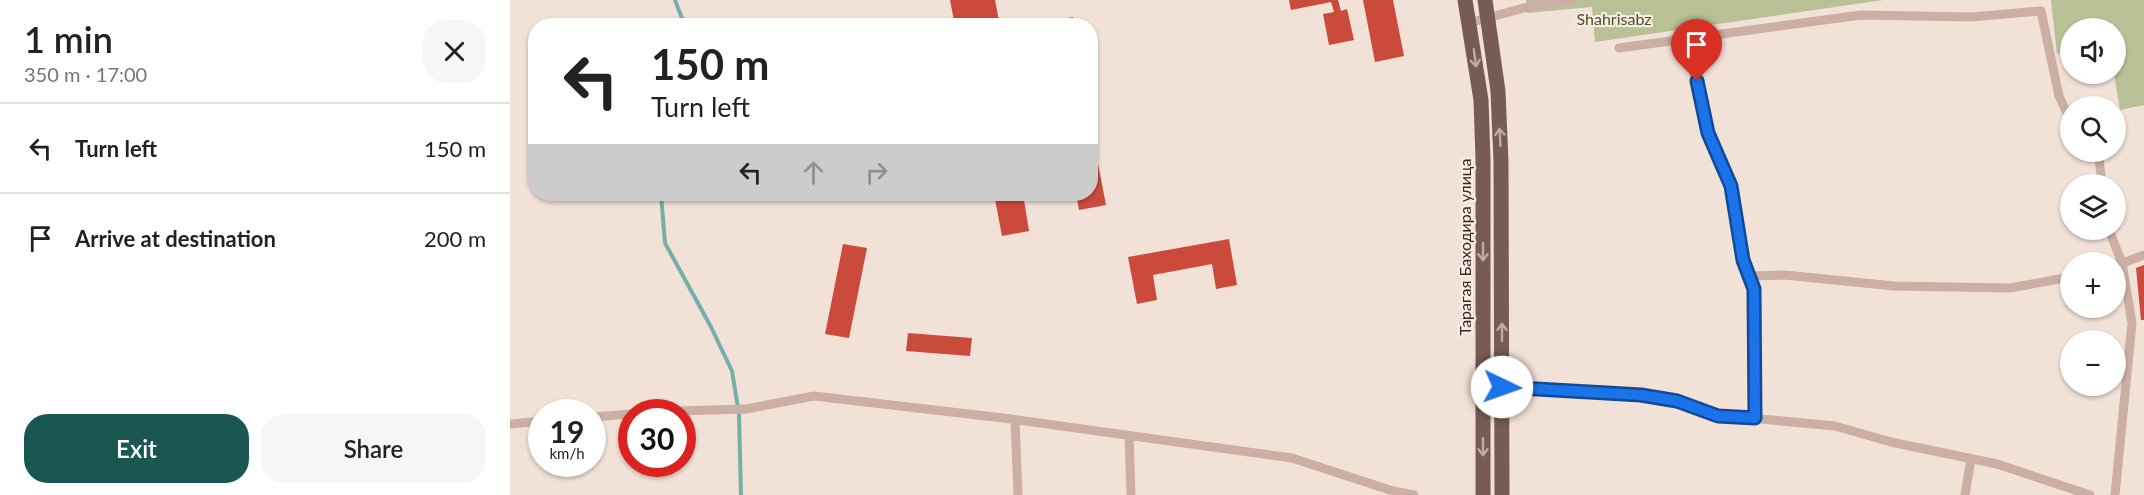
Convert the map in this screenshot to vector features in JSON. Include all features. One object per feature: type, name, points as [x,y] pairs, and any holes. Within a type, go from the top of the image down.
[{"type":"main road","name":"Тарагая Баходира улица","points":[[1465,0],[1481,100],[1484,495]]},
{"type":"main road","points":[[1485,0],[1498,91],[1501,162],[1502,495]]},
{"type":"street","points":[[1469,22],[1489,19],[1513,10],[1573,0]]},
{"type":"street","points":[[1619,48],[1861,15],[1971,17],[2041,11],[2060,98]]},
{"type":"street","points":[[1686,39],[1708,133],[1731,186],[1743,260],[1751,276],[1754,289],[1755,418]]},
{"type":"street","points":[[2126,261],[2144,255]]},
{"type":"street","points":[[1751,276],[1785,275],[1894,286],[2010,288],[2060,279]]},
{"type":"street","points":[[2115,495],[2132,323],[2126,298]]},
{"type":"street","points":[[1502,387],[1641,395],[1677,401],[1718,416],[1835,426],[1891,442],[1997,464],[2090,495]]},
{"type":"street","points":[[696,411],[746,409],[814,396],[1015,420],[1292,458],[1393,491],[1414,495]]},
{"type":"street","points":[[1015,420],[1018,495]]},
{"type":"street","points":[[510,424],[528,422]]},
{"type":"street","points":[[1129,436],[1131,495]]},
{"type":"street","points":[[1965,495],[1971,459]]},
{"type":"green space","name":"Shahrisabz","points":[[1526,0],[1883,0],[1595,42],[1592,7],[1527,13]]},
{"type":"green space","points":[[2051,0],[2144,0],[2144,105],[2126,109],[2126,96],[2118,96],[2116,84],[2126,84],[2126,18],[2060,18],[2060,53],[2057,54]]},
{"type":"building","points":[[950,0],[995,0],[998,18],[953,18]]},
{"type":"building","points":[[1289,0],[1338,0],[1341,11],[1347,9],[1354,40],[1329,45],[1323,14],[1334,12],[1331,2],[1291,10]]},
{"type":"building","points":[[1363,0],[1393,0],[1404,56],[1375,62]]},
{"type":"building","points":[[1098,164],[1106,205],[1079,210],[1077,201],[1098,201]]},
{"type":"building","points":[[995,201],[1024,201],[1029,231],[1002,236]]},
{"type":"building","points":[[1229,239],[1237,285],[1216,289],[1212,264],[1153,275],[1157,300],[1137,304],[1128,257]]},
{"type":"building","points":[[843,244],[867,248],[849,338],[825,334]]},
{"type":"building","points":[[2144,265],[2144,320],[2141,320],[2136,268]]},
{"type":"building","points":[[908,333],[972,338],[970,356],[906,351]]},
{"type":"waterway","points":[[675,0],[682,18]]},
{"type":"waterway","points":[[662,201],[665,243],[732,371],[739,414],[741,495]]},
{"type":"route","points":[[1502,387],[1641,395],[1677,401],[1718,416],[1755,418],[1754,289],[1751,276],[1743,260],[1731,186],[1708,133],[1697,81]]}]
